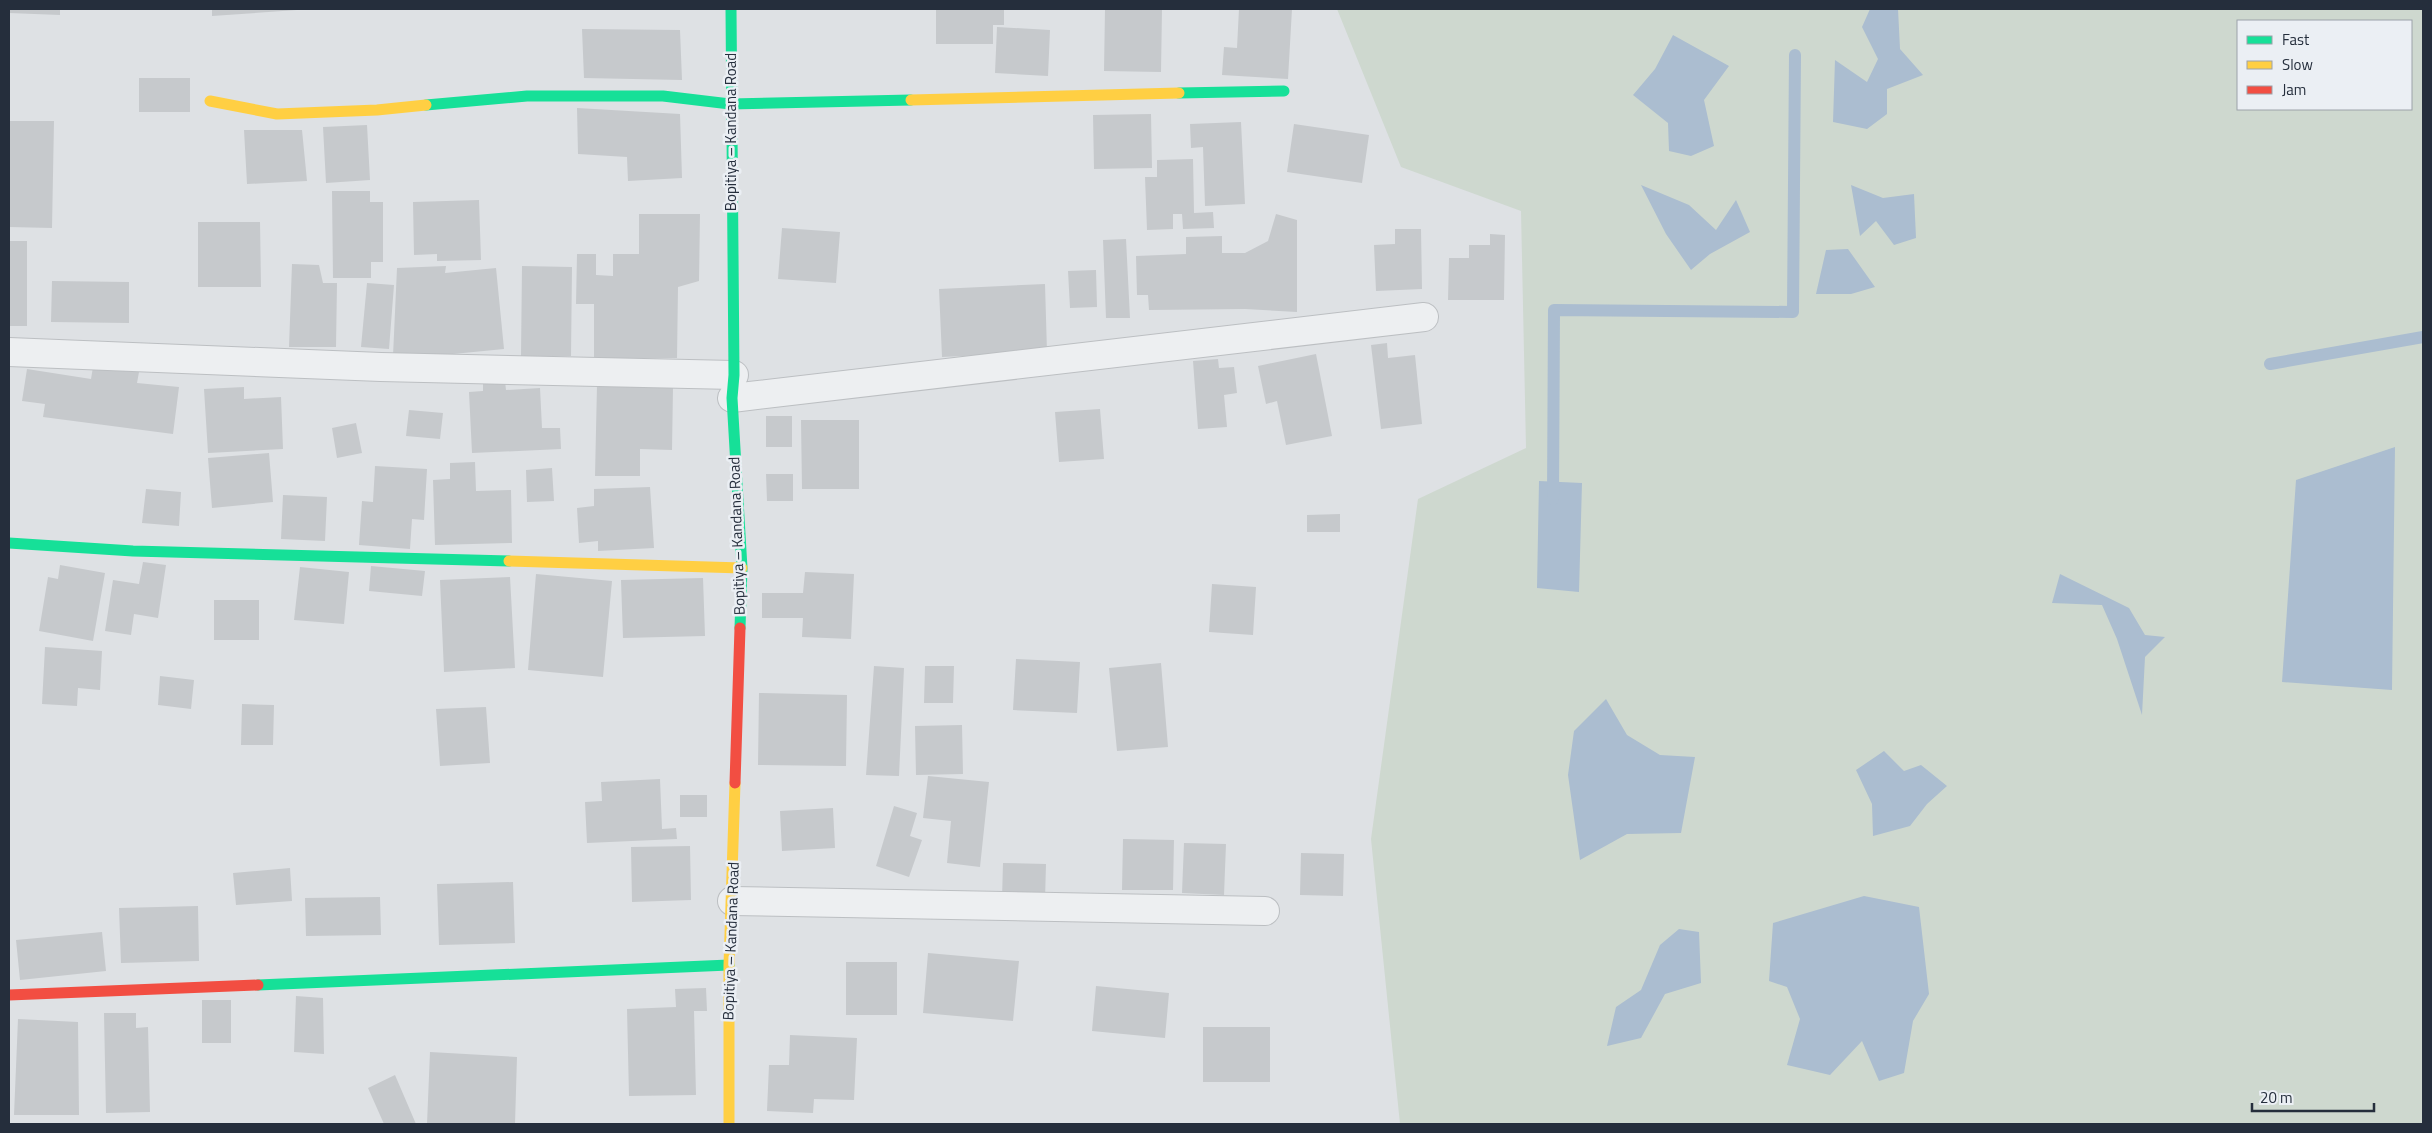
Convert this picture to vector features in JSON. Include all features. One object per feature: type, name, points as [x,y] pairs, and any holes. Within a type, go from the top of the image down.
[{"type":"street","name":"Bopitiya – Kandana Road","points":[[729,1124],[729,965],[742,568],[733,387],[730,104],[731,9]]},
{"type":"street","points":[[210,101],[277,114],[377,110],[527,96],[663,96],[730,104],[1284,91]]},
{"type":"street","points":[[9,352],[381,367],[733,387],[1424,317]]},
{"type":"street","points":[[9,543],[133,551],[742,568]]},
{"type":"street","points":[[732,901],[1265,911]]},
{"type":"street","points":[[9,994],[729,965]]},
{"type":"shaded area","points":[[1337,9],[2423,9],[2423,1124],[1400,1124],[1371,839],[1418,499],[1526,448],[1521,211],[1401,167]]},
{"type":"water","points":[[1870,9],[1898,9],[1900,49],[1923,75],[1887,89],[1887,114],[1867,129],[1833,122],[1835,60],[1867,82],[1878,59],[1862,27]]},
{"type":"water","points":[[1673,35],[1729,66],[1704,100],[1714,146],[1691,156],[1669,151],[1668,123],[1633,95],[1655,69]]},
{"type":"water","points":[[1641,185],[1689,205],[1716,230],[1736,200],[1750,232],[1710,254],[1691,270],[1666,234]]},
{"type":"water","points":[[1851,185],[1883,198],[1914,194],[1916,238],[1894,245],[1876,221],[1860,236]]},
{"type":"water","points":[[1848,249],[1875,287],[1851,294],[1816,294],[1826,250]]},
{"type":"water","points":[[2395,447],[2392,690],[2282,682],[2296,480]]},
{"type":"water","points":[[1539,481],[1582,483],[1579,592],[1537,588]]},
{"type":"water","points":[[2060,574],[2129,608],[2145,635],[2165,637],[2145,657],[2142,715],[2117,639],[2102,605],[2052,603]]},
{"type":"water","points":[[1606,699],[1627,735],[1660,755],[1695,757],[1681,833],[1627,834],[1580,860],[1568,775],[1574,731]]},
{"type":"water","points":[[1884,751],[1904,771],[1921,765],[1947,786],[1927,804],[1910,826],[1873,836],[1872,804],[1856,770]]},
{"type":"water","points":[[1864,896],[1919,907],[1929,994],[1913,1021],[1904,1073],[1879,1081],[1862,1041],[1830,1075],[1787,1065],[1800,1019],[1787,987],[1769,981],[1773,923]]},
{"type":"water","points":[[1679,929],[1699,932],[1701,983],[1665,994],[1641,1038],[1607,1046],[1616,1007],[1641,990],[1660,945]]},
{"type":"building","points":[[9,9],[60,9],[60,15],[9,13]]},
{"type":"building","points":[[212,9],[297,9],[297,10],[212,16]]},
{"type":"building","points":[[936,9],[1004,9],[1004,25],[993,25],[993,44],[936,44]]},
{"type":"building","points":[[1105,9],[1162,9],[1161,72],[1104,71]]},
{"type":"building","points":[[1239,9],[1292,9],[1288,79],[1222,75],[1224,47],[1237,48]]},
{"type":"building","points":[[997,27],[1050,30],[1048,76],[995,73]]},
{"type":"building","points":[[582,29],[680,30],[682,80],[584,78]]},
{"type":"building","points":[[139,78],[190,78],[190,112],[139,112]]},
{"type":"building","points":[[577,108],[680,114],[682,178],[628,181],[627,157],[578,154]]},
{"type":"building","points":[[1151,114],[1152,168],[1094,169],[1093,115]]},
{"type":"building","points":[[10,121],[54,121],[52,228],[9,227]]},
{"type":"building","points":[[1241,122],[1245,204],[1205,206],[1203,147],[1191,148],[1190,124]]},
{"type":"building","points":[[1294,124],[1369,135],[1362,183],[1287,172]]},
{"type":"building","points":[[367,125],[370,180],[326,183],[323,127]]},
{"type":"building","points":[[244,130],[302,130],[307,181],[247,184]]},
{"type":"building","points":[[1193,159],[1194,213],[1213,212],[1214,228],[1183,229],[1182,214],[1173,214],[1173,229],[1147,230],[1145,177],[1157,177],[1157,160]]},
{"type":"building","points":[[332,191],[370,191],[370,202],[383,202],[383,262],[371,262],[371,278],[333,278]]},
{"type":"building","points":[[479,200],[481,260],[437,261],[437,254],[414,255],[413,202]]},
{"type":"building","points":[[639,214],[700,214],[699,281],[678,287],[677,358],[594,358],[594,304],[576,304],[577,254],[596,254],[596,275],[613,276],[613,254],[639,254]]},
{"type":"building","points":[[1276,214],[1297,220],[1297,312],[1245,309],[1149,310],[1148,295],[1137,295],[1136,256],[1186,254],[1186,237],[1222,236],[1222,253],[1245,253],[1268,241]]},
{"type":"building","points":[[198,222],[260,222],[261,287],[198,287]]},
{"type":"building","points":[[782,228],[840,232],[836,283],[778,279]]},
{"type":"building","points":[[1395,229],[1421,229],[1422,289],[1376,291],[1374,245],[1395,244]]},
{"type":"building","points":[[1490,234],[1505,235],[1504,300],[1448,300],[1449,258],[1469,258],[1469,245],[1490,245]]},
{"type":"building","points":[[1126,239],[1130,318],[1106,318],[1103,240]]},
{"type":"building","points":[[9,241],[27,241],[27,326],[9,326]]},
{"type":"building","points":[[292,264],[319,265],[323,283],[337,283],[336,347],[289,347]]},
{"type":"building","points":[[446,266],[445,273],[496,268],[504,349],[453,354],[454,361],[393,356],[397,268]]},
{"type":"building","points":[[522,266],[572,267],[571,356],[521,356]]},
{"type":"building","points":[[1096,270],[1097,307],[1070,308],[1068,271]]},
{"type":"building","points":[[52,281],[129,282],[129,323],[51,322]]},
{"type":"building","points":[[367,283],[394,285],[389,349],[361,347]]},
{"type":"building","points":[[1045,284],[1047,352],[942,357],[939,289]]},
{"type":"building","points":[[1387,343],[1388,358],[1415,355],[1422,424],[1381,429],[1371,345]]},
{"type":"building","points":[[1316,354],[1332,436],[1286,445],[1277,401],[1266,404],[1258,366]]},
{"type":"building","points":[[1218,359],[1219,368],[1234,367],[1237,393],[1224,395],[1227,427],[1198,429],[1193,361]]},
{"type":"building","points":[[93,367],[139,372],[137,383],[179,387],[173,434],[43,417],[45,404],[22,401],[27,369],[91,379]]},
{"type":"building","points":[[505,381],[506,390],[540,388],[542,428],[560,428],[561,449],[472,453],[469,392],[483,391],[483,382]]},
{"type":"building","points":[[597,385],[673,387],[672,450],[640,449],[640,476],[595,476]]},
{"type":"building","points":[[244,387],[244,399],[281,397],[283,449],[208,453],[204,389]]},
{"type":"building","points":[[1100,409],[1104,459],[1059,462],[1055,412]]},
{"type":"building","points":[[409,410],[443,413],[440,439],[406,436]]},
{"type":"building","points":[[766,416],[792,416],[792,447],[766,447]]},
{"type":"building","points":[[801,420],[859,420],[859,489],[802,489]]},
{"type":"building","points":[[356,423],[362,453],[337,458],[332,428]]},
{"type":"building","points":[[269,453],[273,502],[212,508],[208,458]]},
{"type":"building","points":[[475,462],[476,491],[511,490],[512,543],[435,545],[433,480],[450,479],[450,463]]},
{"type":"building","points":[[375,466],[427,469],[424,520],[412,519],[410,549],[359,545],[362,501],[373,502]]},
{"type":"building","points":[[552,468],[554,501],[527,502],[526,470]]},
{"type":"building","points":[[766,474],[793,474],[793,501],[767,501]]},
{"type":"building","points":[[650,487],[654,548],[598,551],[598,541],[579,543],[577,508],[594,506],[594,489]]},
{"type":"building","points":[[146,489],[181,492],[179,526],[142,523]]},
{"type":"building","points":[[283,495],[327,497],[325,541],[281,539]]},
{"type":"building","points":[[1340,514],[1340,532],[1307,532],[1307,515]]},
{"type":"building","points":[[143,562],[166,565],[158,618],[134,614],[131,635],[105,631],[113,580],[139,584]]},
{"type":"building","points":[[60,565],[105,573],[93,641],[39,631],[48,577],[58,579]]},
{"type":"building","points":[[371,566],[425,571],[422,596],[369,591]]},
{"type":"building","points":[[300,567],[349,572],[344,624],[294,620]]},
{"type":"building","points":[[805,572],[854,574],[851,639],[802,637],[803,618],[762,618],[762,593],[803,593]]},
{"type":"building","points":[[536,574],[612,581],[603,677],[528,670]]},
{"type":"building","points":[[510,577],[515,668],[444,672],[440,580]]},
{"type":"building","points":[[703,578],[705,636],[623,638],[621,580]]},
{"type":"building","points":[[1212,584],[1256,587],[1253,635],[1209,632]]},
{"type":"building","points":[[214,600],[259,600],[259,640],[214,640]]},
{"type":"building","points":[[45,647],[102,651],[100,690],[78,688],[77,706],[42,704]]},
{"type":"building","points":[[1016,659],[1080,662],[1077,713],[1013,710]]},
{"type":"building","points":[[1161,663],[1168,747],[1117,751],[1109,668]]},
{"type":"building","points":[[874,666],[904,668],[899,776],[866,775]]},
{"type":"building","points":[[925,666],[954,666],[953,703],[924,703]]},
{"type":"building","points":[[160,676],[194,680],[191,709],[158,705]]},
{"type":"building","points":[[759,693],[847,695],[846,766],[758,765]]},
{"type":"building","points":[[242,704],[274,705],[273,745],[241,745]]},
{"type":"building","points":[[486,707],[490,763],[440,766],[436,709]]},
{"type":"building","points":[[962,725],[963,774],[916,775],[915,726]]},
{"type":"building","points":[[928,776],[989,782],[980,867],[947,863],[951,821],[923,818]]},
{"type":"building","points":[[660,779],[662,829],[676,828],[677,839],[587,843],[585,802],[602,801],[601,782]]},
{"type":"building","points":[[680,795],[707,795],[707,817],[680,817]]},
{"type":"building","points":[[894,806],[917,813],[910,836],[922,840],[909,877],[876,866]]},
{"type":"building","points":[[833,808],[835,848],[782,851],[780,811]]},
{"type":"building","points":[[1123,839],[1174,840],[1173,890],[1122,890]]},
{"type":"building","points":[[1184,843],[1226,844],[1224,895],[1182,893]]},
{"type":"building","points":[[690,846],[691,900],[632,902],[631,847]]},
{"type":"building","points":[[1301,853],[1344,854],[1343,896],[1300,895]]},
{"type":"building","points":[[1003,863],[1046,864],[1045,900],[1002,899]]},
{"type":"building","points":[[290,868],[292,901],[236,905],[233,873]]},
{"type":"building","points":[[513,882],[515,943],[439,945],[437,884]]},
{"type":"building","points":[[380,897],[381,935],[306,936],[305,898]]},
{"type":"building","points":[[198,906],[199,961],[121,963],[119,908]]},
{"type":"building","points":[[102,932],[106,971],[20,980],[16,940]]},
{"type":"building","points":[[928,953],[1019,961],[1013,1021],[923,1013]]},
{"type":"building","points":[[846,962],[897,962],[897,1015],[846,1015]]},
{"type":"building","points":[[1096,986],[1169,993],[1165,1038],[1092,1031]]},
{"type":"building","points":[[706,988],[707,1011],[694,1011],[696,1095],[629,1096],[627,1009],[676,1007],[675,989]]},
{"type":"building","points":[[296,996],[323,998],[324,1054],[294,1052]]},
{"type":"building","points":[[202,1000],[231,1000],[231,1043],[202,1043]]},
{"type":"building","points":[[104,1013],[136,1013],[136,1028],[148,1027],[150,1112],[106,1113]]},
{"type":"building","points":[[18,1019],[78,1022],[79,1115],[14,1115]]},
{"type":"building","points":[[1203,1027],[1270,1027],[1270,1082],[1203,1082]]},
{"type":"building","points":[[790,1035],[857,1038],[854,1100],[814,1099],[813,1113],[767,1111],[769,1065],[789,1065]]},
{"type":"building","points":[[430,1052],[517,1057],[515,1124],[427,1124]]},
{"type":"building","points":[[395,1075],[416,1124],[384,1124],[368,1088]]},
{"type":"waterway","points":[[1553,499],[1554,310],[1793,312],[1795,55]]},
{"type":"waterway","points":[[2270,364],[2423,337]]},
{"type":"traffic: fast","points":[[731,9],[734,375],[732,398],[742,568],[740,628]]},
{"type":"traffic: fast","points":[[1179,93],[1284,91]]},
{"type":"traffic: fast","points":[[426,105],[527,96],[663,96],[730,104],[911,100]]},
{"type":"traffic: fast","points":[[9,543],[133,551],[509,561]]},
{"type":"traffic: fast","points":[[258,985],[729,965]]},
{"type":"traffic: slow","points":[[911,100],[1179,93]]},
{"type":"traffic: slow","points":[[210,101],[277,114],[377,110],[426,105]]},
{"type":"traffic: slow","points":[[509,561],[742,568]]},
{"type":"traffic: slow","points":[[729,1124],[729,965],[735,783]]},
{"type":"traffic: jam","points":[[735,783],[740,628]]},
{"type":"traffic: jam","points":[[9,995],[258,985]]}]
